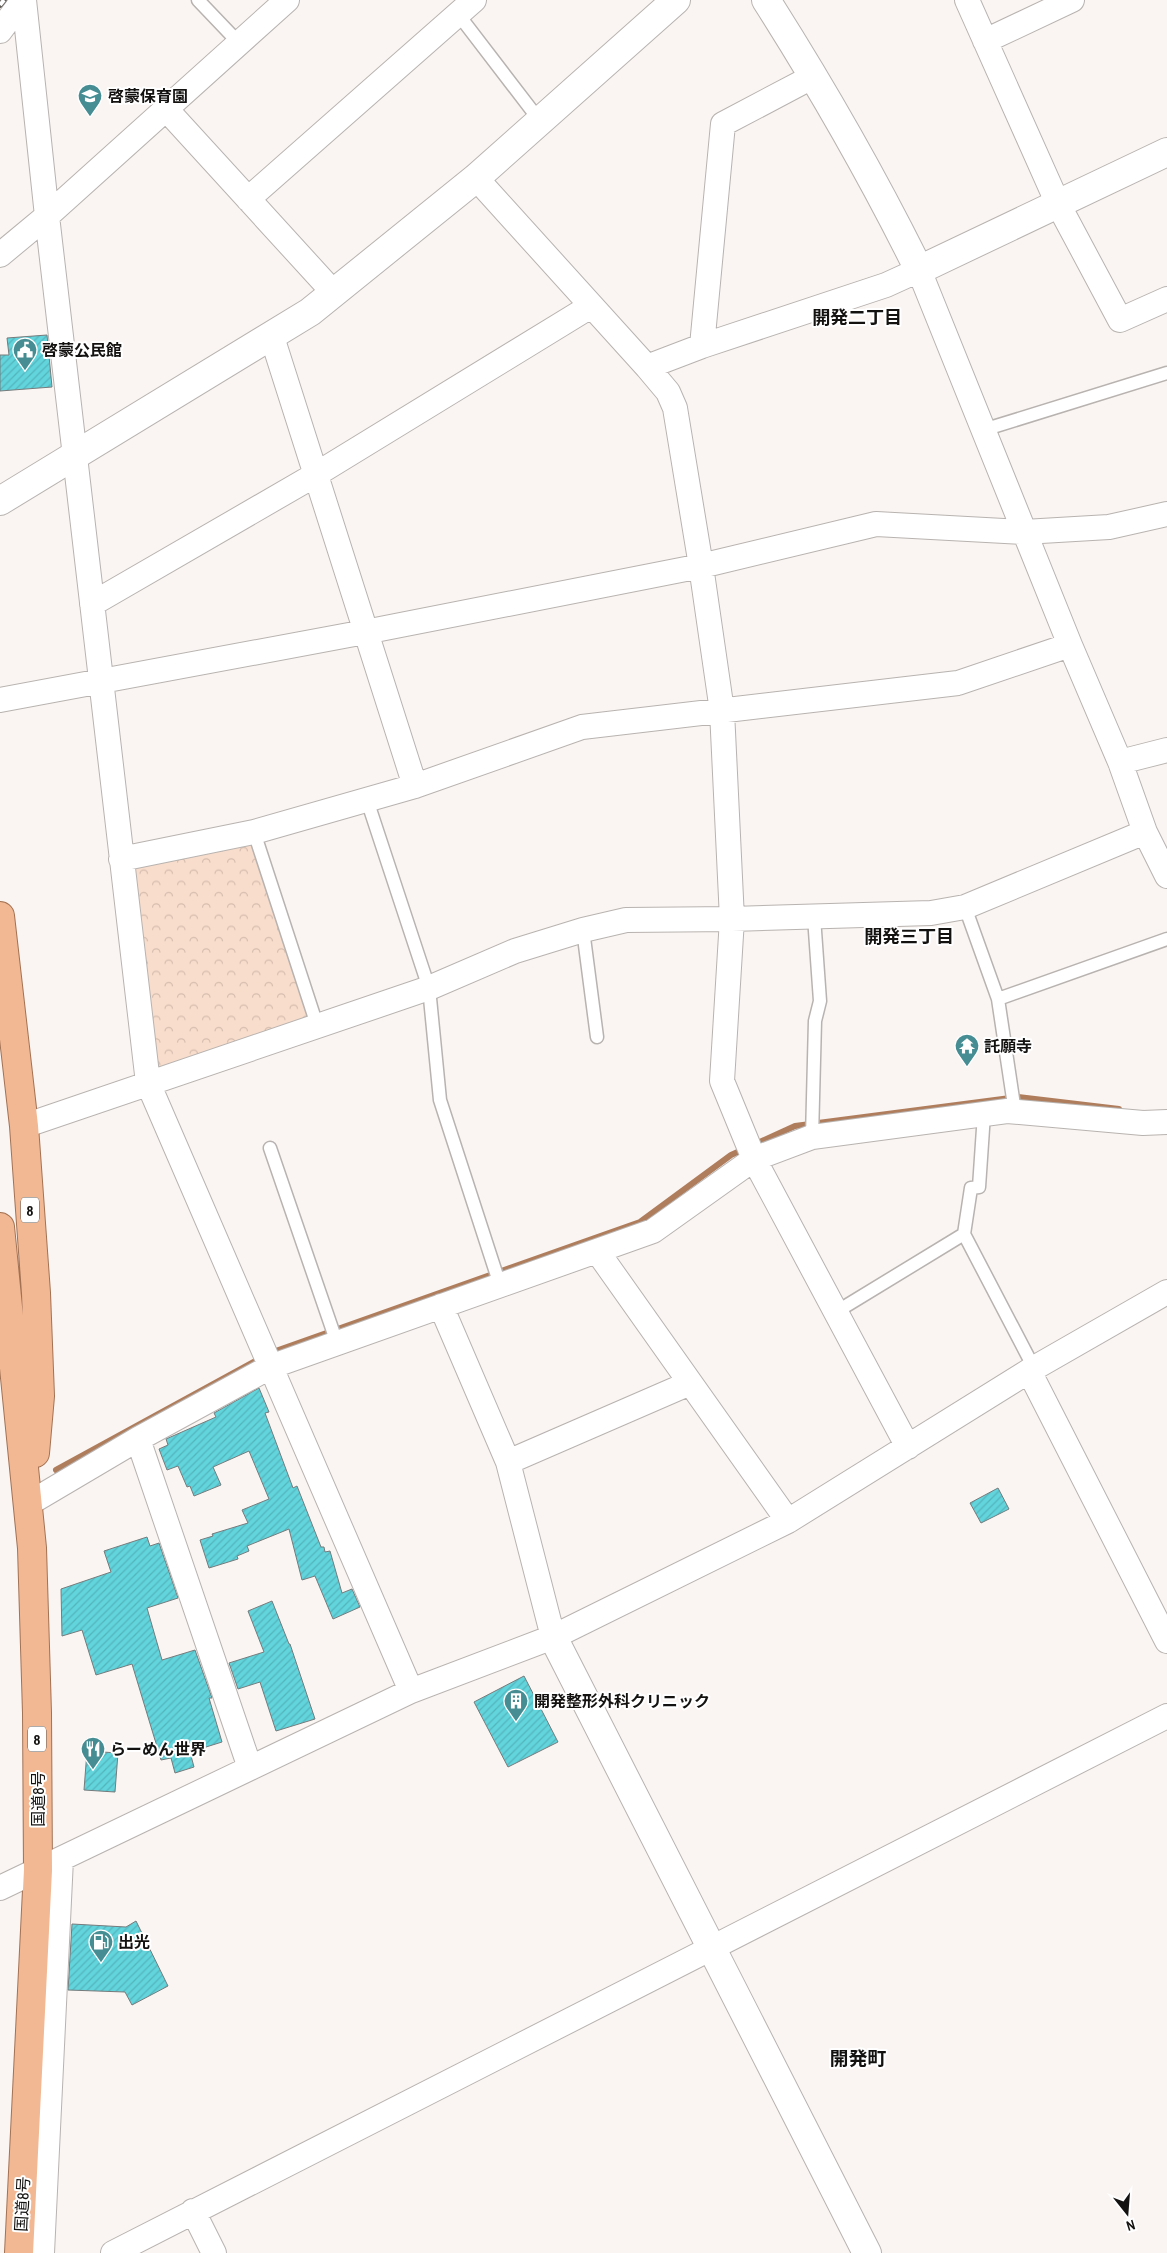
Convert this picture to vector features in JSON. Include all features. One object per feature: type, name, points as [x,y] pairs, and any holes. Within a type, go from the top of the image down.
[{"type":"highway","name":"8","points":[[1,928],[24,1126],[36,1292],[40,1396],[28,1504]]},
{"type":"highway","name":"国道8号","points":[[0,1227],[32,1548],[36,1684],[49,1864],[19,2253]]},
{"type":"street","points":[[0,31],[23,0]]},
{"type":"street","points":[[23,0],[148,1083],[410,1691]]},
{"type":"street","points":[[0,255],[47,216],[287,0]]},
{"type":"street","points":[[0,501],[75,454],[272,337],[310,312],[476,178],[676,0]]},
{"type":"street","points":[[766,0],[814,76],[879,190],[919,270],[1070,645],[1120,762],[1145,832],[1167,876]]},
{"type":"street","points":[[967,0],[1058,204],[1120,320],[1167,299]]},
{"type":"street","points":[[985,42],[1072,0]]},
{"type":"street","points":[[248,199],[466,7]]},
{"type":"street","points":[[702,346],[723,124],[814,76]]},
{"type":"street","points":[[166,109],[334,293]]},
{"type":"street","points":[[647,367],[702,346],[886,285],[1167,152]]},
{"type":"street","points":[[476,178],[647,367],[668,392],[675,408],[722,711],[732,919],[722,1081],[754,1159],[908,1447]]},
{"type":"street","points":[[92,604],[315,475],[591,306]]},
{"type":"street","points":[[272,337],[415,786]]},
{"type":"street","points":[[0,700],[365,632],[701,566],[876,524],[1024,532],[1109,527],[1167,514]]},
{"type":"street","points":[[121,859],[254,832],[367,800],[415,786],[582,727],[958,683],[1070,645]]},
{"type":"street","points":[[1120,762],[1167,750]]},
{"type":"street","points":[[24,1126],[429,988],[515,952],[583,930],[626,920],[931,913],[965,906],[1145,832]]},
{"type":"street","points":[[28,1504],[138,1439],[270,1367],[653,1231],[754,1159],[812,1137],[984,1114],[1015,1112],[1143,1123],[1167,1122]]},
{"type":"street","points":[[597,1251],[788,1521]]},
{"type":"street","points":[[0,1888],[410,1691],[553,1637],[788,1521],[1032,1370],[1167,1292]]},
{"type":"street","points":[[441,1306],[508,1462],[553,1637],[867,2253]]},
{"type":"street","points":[[1032,1370],[1167,1641]]},
{"type":"street","points":[[508,1462],[690,1383]]},
{"type":"street","points":[[138,1439],[250,1768]]},
{"type":"street","points":[[113,2253],[192,2211],[712,1949],[1167,1716]]},
{"type":"street","points":[[42,2253],[49,1864]]},
{"type":"street","points":[[192,2211],[214,2253]]},
{"type":"lane","points":[[198,0],[239,44]]},
{"type":"lane","points":[[466,7],[540,121]]},
{"type":"lane","points":[[983,430],[1167,373]]},
{"type":"lane","points":[[367,800],[429,988],[440,1100],[500,1285]]},
{"type":"lane","points":[[254,832],[318,1025]]},
{"type":"lane","points":[[965,906],[998,999],[1015,1112]]},
{"type":"lane","points":[[812,1137],[815,1021],[820,1001],[814,917]]},
{"type":"lane","points":[[583,930],[596,1037]]},
{"type":"lane","points":[[998,999],[1167,939]]},
{"type":"lane","points":[[984,1114],[979,1187],[971,1188],[964,1234],[1032,1370]]},
{"type":"lane","points":[[270,1148],[337,1343]]},
{"type":"lane","points":[[836,1312],[964,1234]]},
{"type":"green space","points":[[254,832],[313,1027],[155,1081],[122,867]]},
{"type":"building","name":"啓蒙公民館","points":[[47,335],[52,387],[0,391],[0,355],[9,355],[7,338]]},
{"type":"building","points":[[259,1388],[269,1412],[265,1413],[293,1488],[297,1486],[321,1547],[324,1547],[325,1552],[330,1551],[342,1593],[352,1589],[360,1607],[333,1619],[315,1576],[302,1580],[289,1529],[247,1546],[249,1551],[237,1556],[238,1559],[209,1568],[200,1540],[213,1536],[212,1534],[248,1523],[242,1510],[269,1499],[249,1451],[213,1467],[221,1485],[194,1496],[190,1486],[187,1487],[178,1466],[167,1470],[159,1449],[168,1445],[166,1439],[216,1417],[214,1413]]},
{"type":"building","points":[[998,1488],[1009,1509],[981,1523],[970,1503]]},
{"type":"building","points":[[147,1537],[150,1546],[159,1543],[178,1598],[147,1608],[162,1660],[195,1650],[212,1698],[209,1698],[222,1742],[190,1752],[194,1767],[175,1773],[171,1758],[161,1760],[132,1664],[96,1675],[82,1630],[62,1636],[61,1589],[111,1572],[104,1551]]},
{"type":"building","points":[[272,1601],[290,1644],[315,1719],[276,1731],[260,1682],[238,1689],[229,1663],[264,1652],[248,1611]]},
{"type":"building","name":"開発整形外科クリニック","points":[[524,1676],[558,1742],[508,1767],[474,1702]]},
{"type":"building","points":[[87,1751],[118,1753],[115,1792],[84,1790]]},
{"type":"building","points":[[136,1921],[168,1986],[132,2005],[125,1992],[68,1990],[72,1924],[126,1927]]},
{"type":"waterway","points":[[270,1353],[640,1222],[731,1155],[795,1126],[1018,1097],[1119,1109]]},
{"type":"waterway","points":[[56,1470],[261,1358]]},
{"type":"railway","points":[[0,5],[4,0]]},
{"type":"place","name":"啓蒙保育園","points":[[90,117]]},
{"type":"place","name":"啓蒙公民館","points":[[25,371]]},
{"type":"place","name":"託願寺","points":[[967,1067]]},
{"type":"place","name":"開発整形外科クリニック","points":[[516,1722]]},
{"type":"place","name":"らーめん世界","points":[[93,1770]]},
{"type":"place","name":"出光","points":[[101,1963]]},
{"type":"district","name":"開発二丁目","points":[[857,317]]},
{"type":"district","name":"開発三丁目","points":[[909,936]]},
{"type":"district","name":"開発町","points":[[858,2058]]}]
